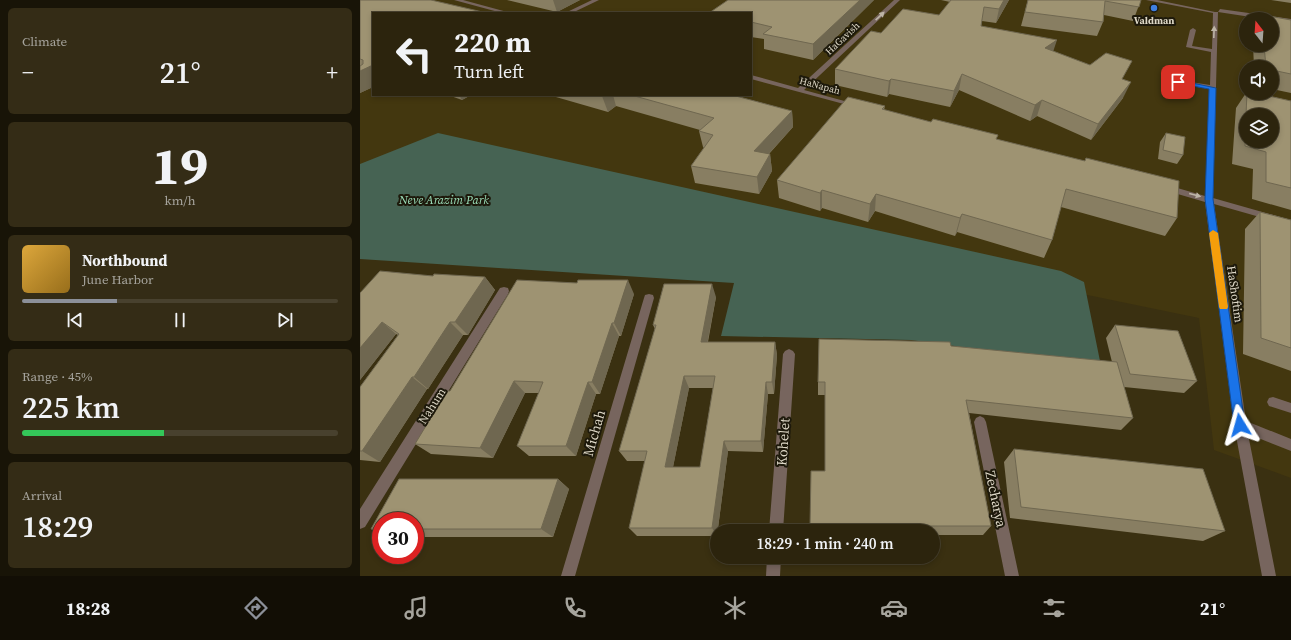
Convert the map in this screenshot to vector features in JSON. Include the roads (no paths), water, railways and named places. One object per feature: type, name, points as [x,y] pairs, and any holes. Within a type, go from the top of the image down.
[{"type":"street","points":[[458,0],[504,12]]},
{"type":"street","points":[[570,12],[596,0]]},
{"type":"street","name":"HaGavish","points":[[800,90],[897,0]]},
{"type":"street","points":[[1149,0],[1239,16]]},
{"type":"street","points":[[1216,12],[1239,15]]},
{"type":"street","name":"HaShoftim","points":[[1216,12],[1209,199],[1240,425],[1269,576]]},
{"type":"street","points":[[1279,18],[1291,16]]},
{"type":"street","points":[[1279,19],[1291,21]]},
{"type":"street","points":[[1279,23],[1291,26]]},
{"type":"street","points":[[1193,30],[1189,47],[1214,51]]},
{"type":"street","name":"HaNapah","points":[[752,77],[868,108]]},
{"type":"street","points":[[1178,82],[1213,88]]},
{"type":"street","points":[[1156,185],[1291,223]]},
{"type":"street","name":"Nahum","points":[[360,522],[504,291]]},
{"type":"street","name":"Michah","points":[[568,576],[649,298]]},
{"type":"street","name":"Kohelet","points":[[777,524],[789,354]]},
{"type":"street","points":[[1273,402],[1291,408]]},
{"type":"street","name":"Zecharya","points":[[980,422],[1012,576]]},
{"type":"street","points":[[1240,425],[1291,445]]},
{"type":"street","points":[[773,576],[774,564]]},
{"type":"place","name":"Valdman","points":[[1154,8]]},
{"type":"park label","name":"Neve Arazim Park","points":[[444,200]]}]
